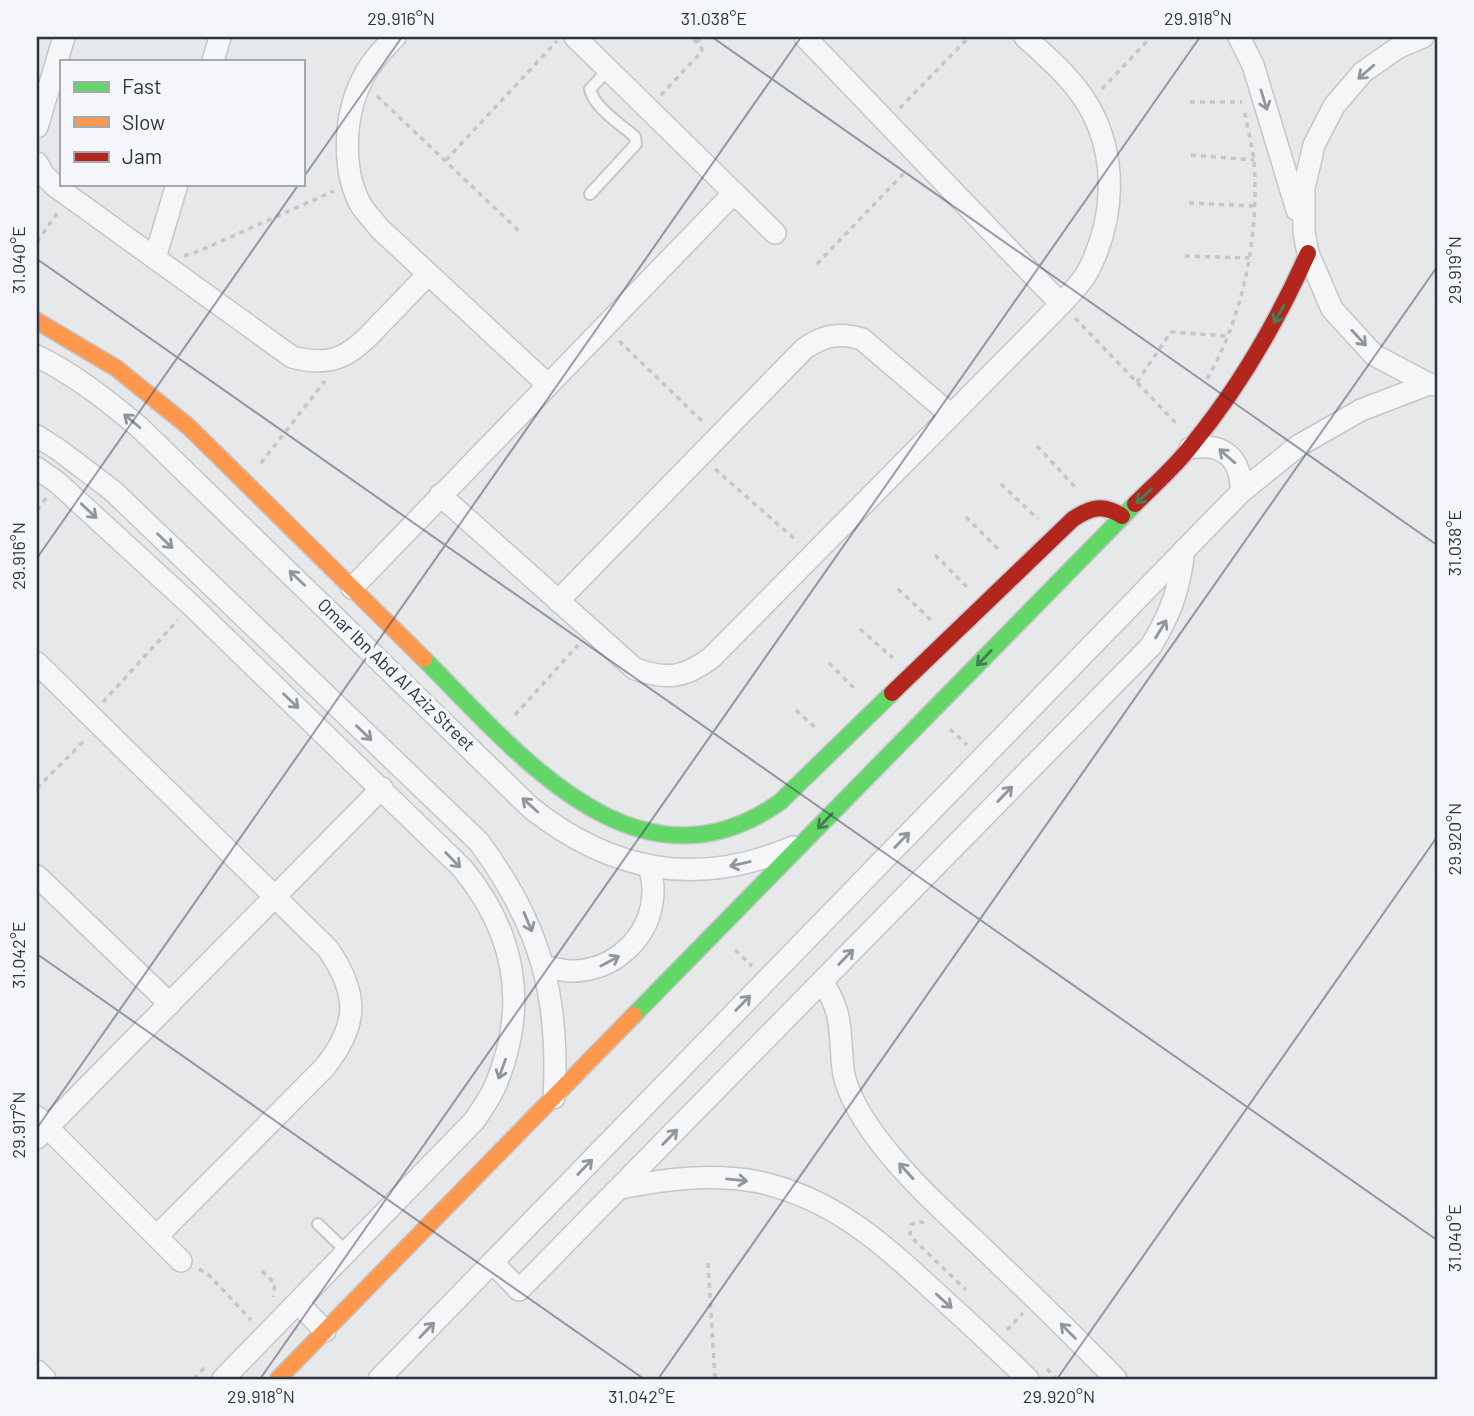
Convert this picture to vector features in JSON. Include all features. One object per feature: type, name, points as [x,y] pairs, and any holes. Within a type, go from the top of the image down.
[{"type":"street","points":[[37,127],[64,37]]},
{"type":"street","points":[[213,60],[220,37]]},
{"type":"street","points":[[395,37],[376,57],[361,81],[350,114],[348,149],[352,183],[362,208],[379,228],[547,384]]},
{"type":"street","points":[[575,37],[775,233]]},
{"type":"street","points":[[805,37],[1061,304]]},
{"type":"street","points":[[440,495],[635,669],[654,676],[675,676],[695,670],[711,658],[1061,304],[1087,274],[1105,233],[1111,189],[1105,145],[1088,105],[1061,70],[1026,37]]},
{"type":"street","points":[[1239,37],[1254,65],[1306,242],[1332,309],[1374,355],[1433,384]]},
{"type":"street","points":[[278,1379],[1190,448],[1223,407],[1252,363],[1291,293],[1306,242],[1304,188],[1314,145],[1334,106],[1363,72],[1399,47],[1423,37]]},
{"type":"street","points":[[37,163],[44,175],[69,196],[292,357],[309,362],[326,362],[343,357],[358,348],[428,274]]},
{"type":"street","points":[[155,258],[176,186]]},
{"type":"street","points":[[352,588],[734,193]]},
{"type":"street","points":[[37,321],[116,368],[188,427],[494,729],[563,790],[605,817],[628,827],[671,835],[705,835],[763,814],[794,790],[1065,527],[1093,507],[1111,508],[1122,516]]},
{"type":"street","points":[[558,601],[804,349],[817,340],[832,334],[847,334],[862,339],[951,415]]},
{"type":"street","name":"Omar Ibn Abd Al Aziz Street","points":[[37,356],[99,393],[166,452],[531,808],[558,829],[617,858],[649,866],[689,870],[729,867],[768,858],[804,842]]},
{"type":"street","points":[[379,1379],[1241,492],[1298,446],[1351,416],[1433,384]]},
{"type":"street","points":[[166,452],[188,427]]},
{"type":"street","points":[[37,436],[113,491],[479,842],[502,873],[521,906],[544,966],[554,1017],[554,1098]]},
{"type":"street","points":[[1190,448],[1203,445],[1229,454],[1237,465],[1241,492]]},
{"type":"street","points":[[37,468],[58,483],[191,606],[382,788],[461,868],[478,887],[491,909],[505,941],[513,974],[514,1009],[509,1049],[495,1087],[474,1121],[223,1379]]},
{"type":"street","points":[[493,1263],[519,1290],[1151,646],[1168,617],[1180,585],[1184,550]]},
{"type":"street","points":[[254,666],[273,646]]},
{"type":"street","points":[[37,663],[328,948],[343,970],[351,996],[350,1022],[341,1047],[324,1068],[157,1236]]},
{"type":"street","points":[[469,747],[494,729]]},
{"type":"street","points":[[181,1261],[40,1127],[170,1004],[382,788]]},
{"type":"street","points":[[544,966],[569,971],[595,969],[618,958],[637,940],[649,917],[653,891],[649,866]]},
{"type":"street","points":[[37,876],[170,1004]]},
{"type":"street","points":[[822,982],[839,1014],[843,1071],[849,1093],[877,1138],[934,1201],[1116,1379]]},
{"type":"street","points":[[620,1188],[664,1180],[707,1177],[758,1182],[808,1197],[854,1222],[894,1255],[1028,1379]]},
{"type":"street","points":[[298,1303],[325,1331]]},
{"type":"street","points":[[37,1371],[45,1379]]},
{"type":"lane","points":[[590,194],[636,144],[635,137],[596,103],[591,94],[590,89],[608,70]]},
{"type":"lane","points":[[318,1224],[347,1252]]},
{"type":"path","points":[[446,160],[561,37]]},
{"type":"path","points":[[648,109],[699,57],[701,46],[691,37]]},
{"type":"path","points":[[697,42],[702,37]]},
{"type":"path","points":[[886,122],[969,37]]},
{"type":"path","points":[[1088,105],[1151,37]]},
{"type":"path","points":[[361,81],[520,232]]},
{"type":"path","points":[[1190,102],[1242,102],[1254,160],[1254,206],[1249,258],[1228,336],[1205,382]]},
{"type":"path","points":[[1191,155],[1254,160]]},
{"type":"path","points":[[817,264],[920,157]]},
{"type":"path","points":[[155,258],[170,258],[199,251],[352,183]]},
{"type":"path","points":[[37,242],[69,196]]},
{"type":"path","points":[[1189,203],[1254,206]]},
{"type":"path","points":[[1185,256],[1249,258]]},
{"type":"path","points":[[1061,304],[1175,423],[1180,418]]},
{"type":"path","points":[[604,326],[718,436]]},
{"type":"path","points":[[1137,382],[1171,332],[1228,336]]},
{"type":"path","points":[[245,484],[343,357]]},
{"type":"path","points":[[1037,446],[1093,507]]},
{"type":"path","points":[[699,456],[813,555]]},
{"type":"path","points":[[1001,484],[1039,519]]},
{"type":"path","points":[[966,516],[1003,555]]},
{"type":"path","points":[[936,555],[969,589]]},
{"type":"path","points":[[898,589],[934,623]]},
{"type":"path","points":[[37,788],[191,606]]},
{"type":"path","points":[[860,629],[897,661]]},
{"type":"path","points":[[494,729],[591,630]]},
{"type":"path","points":[[829,663],[862,696]]},
{"type":"path","points":[[796,710],[823,734]]},
{"type":"path","points":[[933,711],[981,759]]},
{"type":"path","points":[[716,931],[765,980]]},
{"type":"path","points":[[926,1224],[918,1221],[911,1225],[910,1236],[970,1294]]},
{"type":"path","points":[[708,1263],[715,1379]]},
{"type":"path","points":[[262,1271],[272,1280],[276,1289],[266,1305]]},
{"type":"path","points":[[210,1276],[251,1320],[258,1312]]},
{"type":"path","points":[[993,1345],[1037,1299]]},
{"type":"path","points":[[194,1379],[213,1360]]},
{"type":"traffic: fast","points":[[634,1015],[1135,504]]},
{"type":"traffic: fast","points":[[424,659],[499,735],[540,772],[583,803],[629,826],[677,835],[727,829],[780,802],[892,693]]},
{"type":"traffic: slow","points":[[37,321],[116,368],[189,427],[424,659]]},
{"type":"traffic: slow","points":[[278,1379],[634,1015]]},
{"type":"traffic: jam","points":[[1135,504],[1185,454],[1241,378],[1270,329],[1308,253]]},
{"type":"traffic: jam","points":[[892,693],[1073,519],[1097,508],[1122,516]]}]
